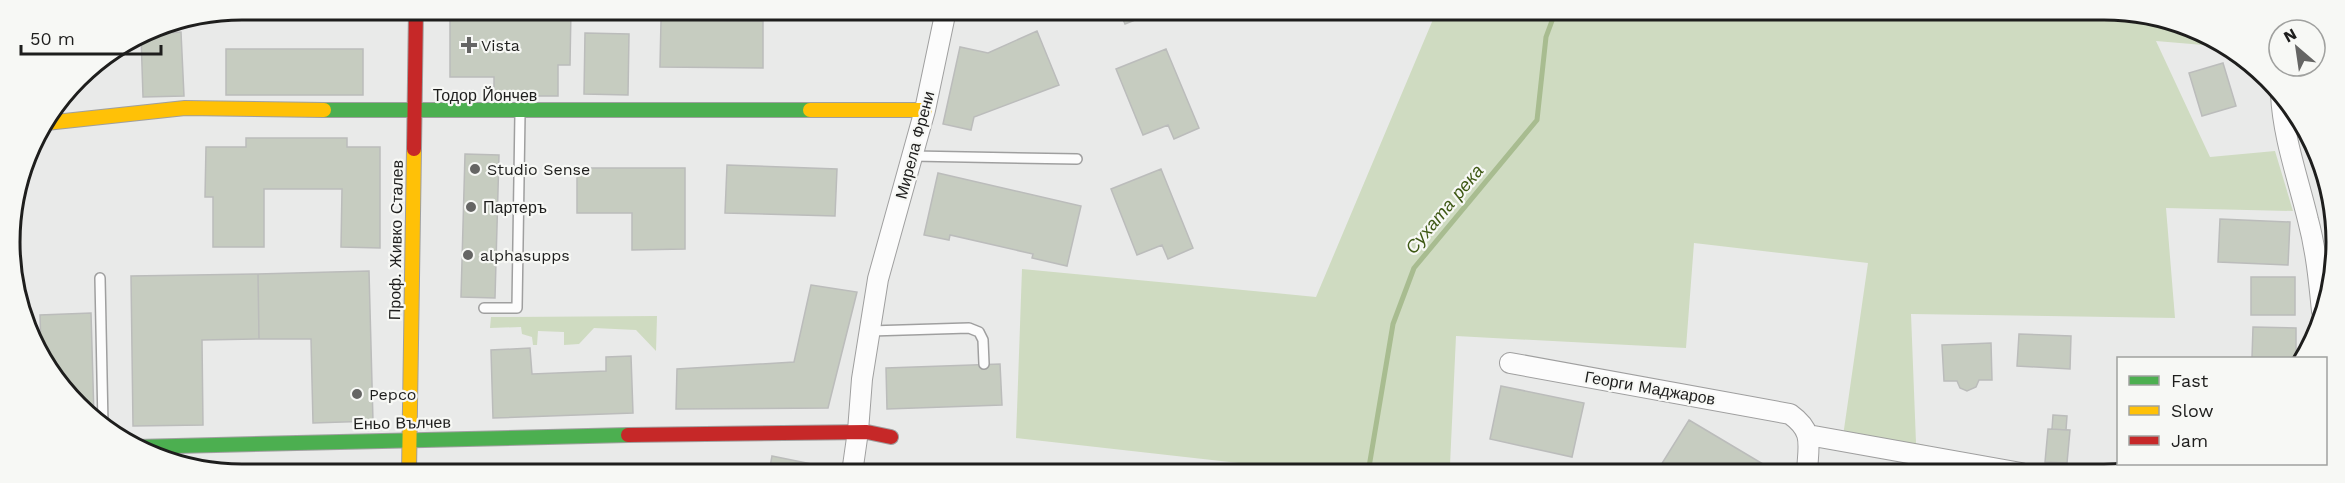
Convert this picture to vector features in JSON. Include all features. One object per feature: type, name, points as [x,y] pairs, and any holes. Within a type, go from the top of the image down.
[{"type":"street","name":"Проф. Живко Сталев","points":[[409,464],[416,20]]},
{"type":"street","name":"Мирела Френи","points":[[853,464],[862,379],[878,279],[925,110],[944,20]]},
{"type":"street","name":"Тодор Йончев","points":[[54,122],[185,108],[415,111],[925,110]]},
{"type":"street","points":[[2284,112],[2290,152],[2309,221],[2320,288]]},
{"type":"street","name":"Георги Маджаров","points":[[1510,363],[1790,414],[1802,423],[1808,435]]},
{"type":"street","name":"Еньо Вълчев","points":[[156,446],[410,439],[858,432],[891,437]]},
{"type":"street","points":[[1808,464],[1808,435],[1974,464]]},
{"type":"lane","points":[[484,308],[517,308],[520,111]]},
{"type":"lane","points":[[913,156],[1077,159]]},
{"type":"lane","points":[[100,278],[103,415]]},
{"type":"lane","points":[[870,331],[969,328],[979,332],[983,340],[984,364]]},
{"type":"green space","points":[[1433,20],[2118,20],[2161,27],[2208,45],[2156,41],[2210,157],[2275,151],[2293,211],[2166,208],[2175,318],[1911,314],[1916,443],[2005,464],[1926,464],[1841,450],[1868,263],[1694,243],[1686,348],[1456,336],[1450,464],[1247,464],[1016,438],[1022,269],[1316,297]]},
{"type":"green space","points":[[657,316],[656,351],[636,330],[594,328],[579,344],[564,345],[564,332],[538,331],[537,345],[533,345],[532,337],[522,334],[521,327],[490,328],[491,317]]},
{"type":"building","points":[[450,20],[571,20],[570,65],[558,65],[558,96],[494,96],[494,77],[450,77]]},
{"type":"building","points":[[661,20],[763,21],[763,68],[660,67]]},
{"type":"building","points":[[1123,20],[1135,20],[1125,24]]},
{"type":"building","points":[[1037,31],[1059,85],[974,117],[971,130],[943,124],[960,47],[988,53]]},
{"type":"building","points":[[181,32],[184,96],[143,97],[141,43],[164,33]]},
{"type":"building","points":[[585,33],[629,34],[628,95],[584,94]]},
{"type":"building","points":[[226,49],[363,49],[363,95],[226,95]]},
{"type":"building","points":[[1166,49],[1199,128],[1174,139],[1168,125],[1143,135],[1116,69]]},
{"type":"building","points":[[2223,63],[2236,106],[2202,116],[2189,73]]},
{"type":"building","points":[[246,138],[347,138],[347,147],[380,147],[380,248],[341,247],[342,189],[264,189],[264,247],[213,247],[213,197],[205,197],[206,147],[246,147]]},
{"type":"building","points":[[465,154],[499,155],[495,298],[461,297]]},
{"type":"building","points":[[727,165],[837,169],[835,216],[725,213]]},
{"type":"building","points":[[577,168],[685,168],[685,249],[632,250],[632,213],[577,213]]},
{"type":"building","points":[[1161,169],[1193,248],[1168,259],[1162,245],[1137,255],[1111,189]]},
{"type":"building","points":[[938,173],[1081,206],[1067,266],[1032,258],[1033,254],[950,235],[949,240],[924,235]]},
{"type":"building","points":[[2220,219],[2290,222],[2288,265],[2218,262]]},
{"type":"building","points":[[369,271],[373,421],[313,423],[311,339],[259,339],[258,274]]},
{"type":"building","points":[[258,274],[259,339],[202,340],[203,425],[133,426],[131,276]]},
{"type":"building","points":[[2251,277],[2295,277],[2295,315],[2251,315]]},
{"type":"building","points":[[811,285],[857,292],[828,408],[676,409],[677,369],[794,362]]},
{"type":"building","points":[[91,313],[94,407],[65,377],[49,352],[41,337],[40,315]]},
{"type":"building","points":[[2253,327],[2296,328],[2296,352],[2293,357],[2252,357]]},
{"type":"building","points":[[2019,334],[2071,336],[2070,369],[2017,366]]},
{"type":"building","points":[[1991,343],[1992,380],[1979,380],[1976,387],[1967,391],[1960,388],[1957,381],[1944,381],[1942,345]]},
{"type":"building","points":[[530,348],[532,374],[606,371],[606,357],[631,356],[633,413],[493,418],[491,350]]},
{"type":"building","points":[[1000,364],[1002,405],[887,409],[886,368]]},
{"type":"building","points":[[1501,386],[1584,403],[1572,457],[1490,439]]},
{"type":"building","points":[[2053,415],[2067,416],[2066,430],[2052,429]]},
{"type":"building","points":[[1689,420],[1763,464],[1662,464]]},
{"type":"building","points":[[2048,429],[2070,430],[2067,463],[2045,462]]},
{"type":"building","points":[[772,456],[812,464],[770,464]]},
{"type":"waterway","name":"Сухата река","points":[[1370,464],[1393,324],[1414,268],[1537,120],[1546,37],[1552,20]]},
{"type":"traffic: fast","points":[[324,110],[810,110]]},
{"type":"traffic: fast","points":[[156,447],[628,435]]},
{"type":"traffic: slow","points":[[54,122],[185,108],[324,110]]},
{"type":"traffic: slow","points":[[810,110],[925,110]]},
{"type":"traffic: slow","points":[[409,464],[414,149]]},
{"type":"traffic: jam","points":[[414,149],[416,20]]},
{"type":"traffic: jam","points":[[628,435],[867,432],[891,437]]},
{"type":"place","name":"Vista","points":[[469,45]]},
{"type":"place","name":"Studio Sense","points":[[475,169]]},
{"type":"place","name":"Партеръ","points":[[471,207]]},
{"type":"place","name":"alphasupps","points":[[468,255]]},
{"type":"place","name":"Pepco","points":[[357,394]]}]
